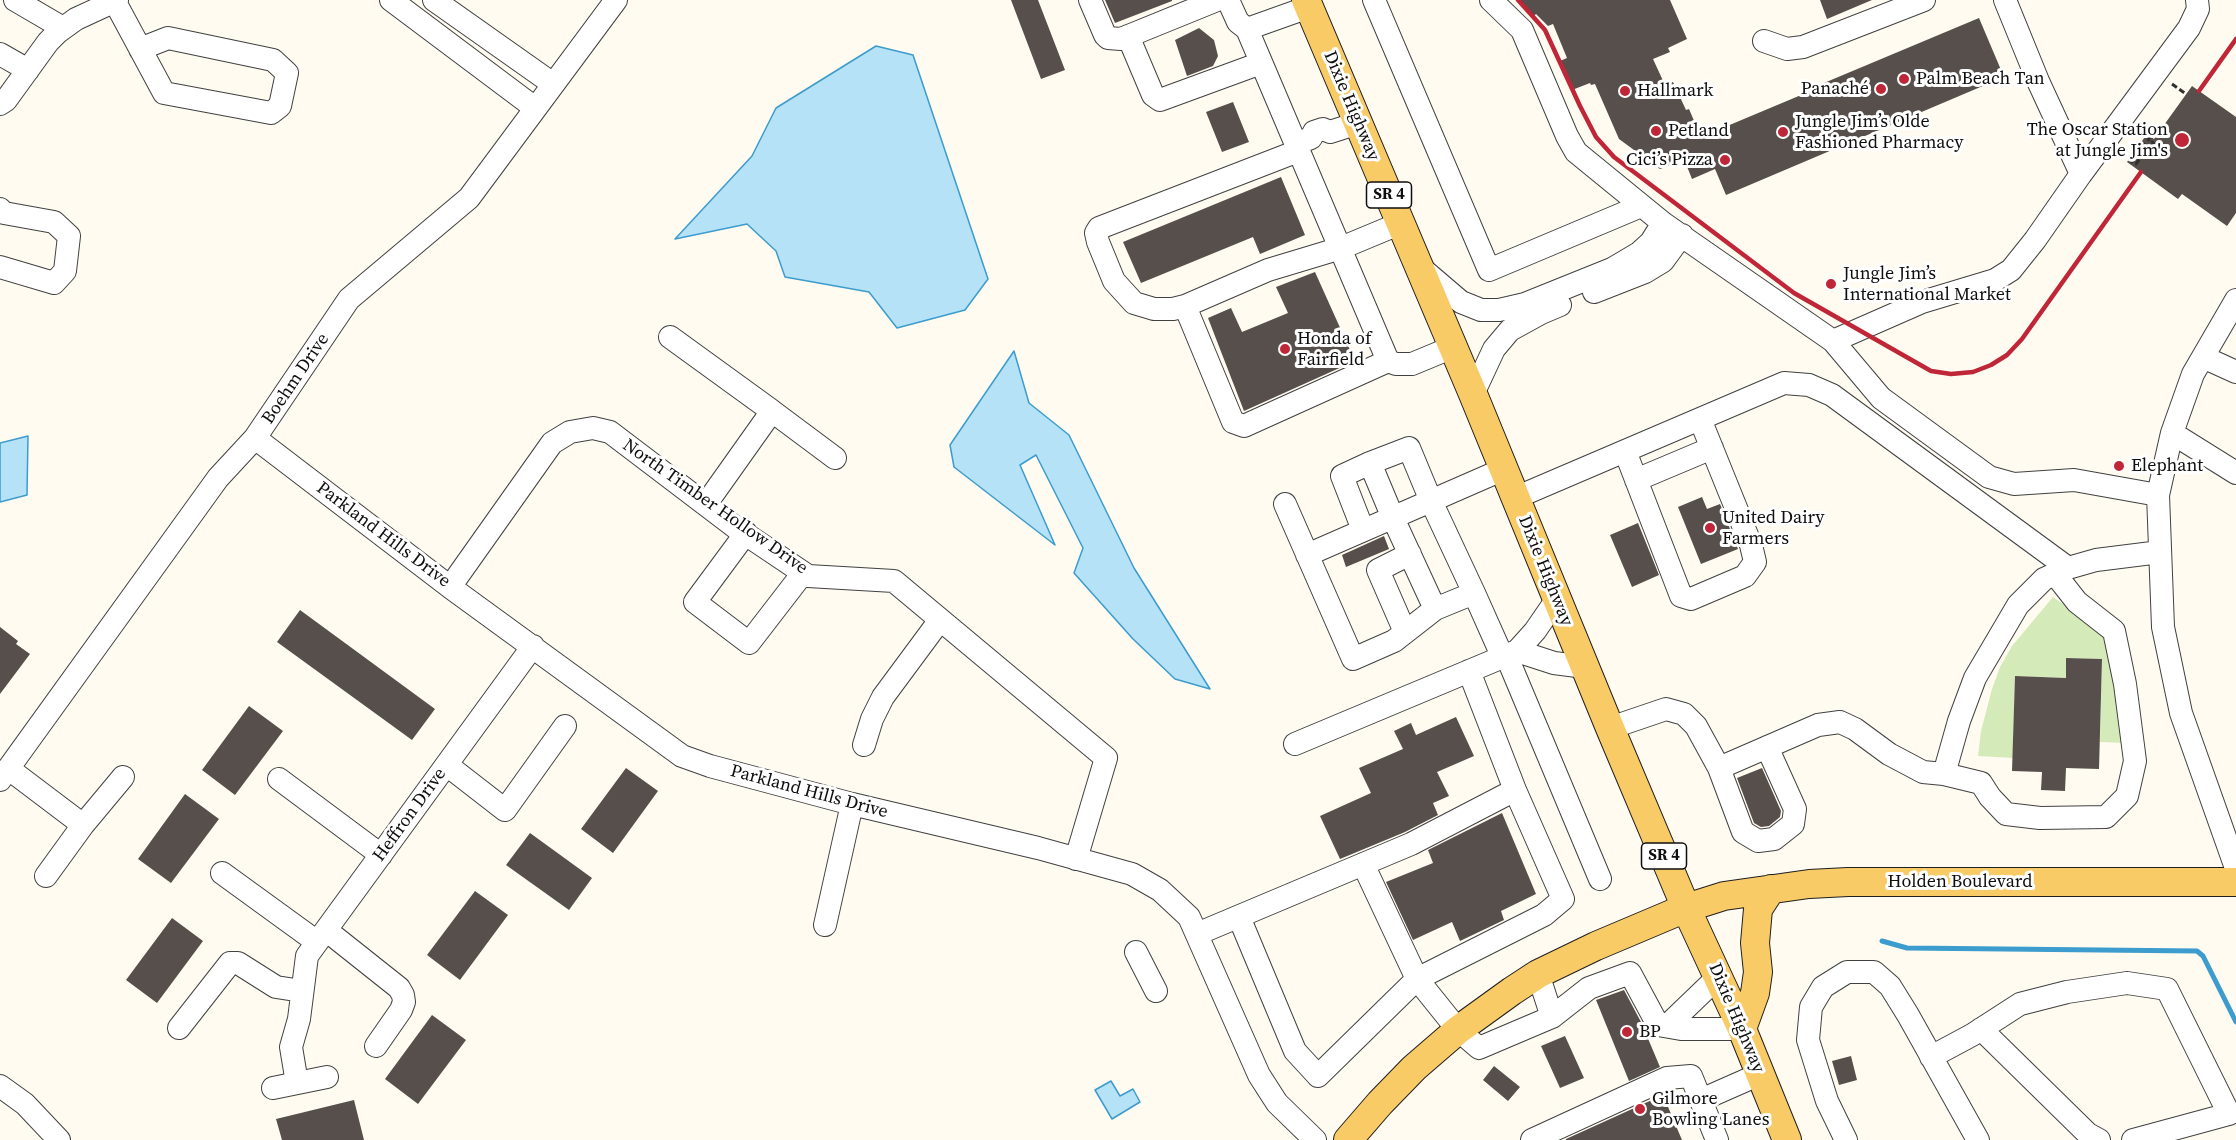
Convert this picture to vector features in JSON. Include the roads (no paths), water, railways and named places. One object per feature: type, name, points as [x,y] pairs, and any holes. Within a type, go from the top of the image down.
[{"type":"main road","name":"Dixie Highway","points":[[1307,4],[1420,267],[1686,908],[1719,976],[1787,1140]]},
{"type":"main road","name":"Holden Boulevard","points":[[1348,1140],[1396,1085],[1485,1008],[1538,974],[1596,946],[1686,908],[1724,896],[1848,882],[2236,882]]},
{"type":"main road","points":[[1742,1029],[1755,993],[1758,972],[1755,943],[1758,909],[1771,889]]},
{"type":"street","points":[[15,0],[63,28]]},
{"type":"street","points":[[391,0],[535,108]]},
{"type":"street","points":[[434,0],[553,84]]},
{"type":"street","name":"Boehm Drive","points":[[4,775],[218,478],[255,438],[349,300],[469,198],[616,0]]},
{"type":"street","points":[[1090,0],[1105,35],[1108,38],[1121,39],[1217,0]]},
{"type":"street","points":[[1228,0],[1238,22],[1247,29],[1261,63],[1309,141],[1341,248],[1388,361]]},
{"type":"street","points":[[1374,0],[1489,270],[1641,206]]},
{"type":"street","points":[[1491,0],[1522,30],[1576,152],[1663,223],[1833,341],[1881,398],[1989,477],[2014,484],[2074,480],[2158,495]]},
{"type":"street","points":[[1764,41],[1787,49],[1803,47],[1924,0]]},
{"type":"street","points":[[2005,0],[2038,81],[2081,174]]},
{"type":"street","points":[[1833,341],[1922,302],[1995,280],[2011,270],[2189,28],[2198,9],[2197,0]]},
{"type":"street","points":[[0,104],[6,100],[48,42],[63,28],[76,19],[116,1],[140,49],[164,93],[271,112],[280,106],[287,73],[273,60],[168,38],[140,49]]},
{"type":"street","points":[[1247,29],[1307,4]]},
{"type":"street","points":[[1128,36],[1153,95],[1160,100],[1261,63]]},
{"type":"street","points":[[0,54],[28,70]]},
{"type":"street","points":[[1358,123],[1099,228],[1096,233],[1098,242],[1114,281],[1134,303],[1154,309],[1173,309],[1268,270],[1341,248],[1401,223]]},
{"type":"street","points":[[0,209],[4,213],[54,222],[69,236],[65,271],[54,283],[0,267]]},
{"type":"street","points":[[1420,267],[1461,302],[1481,310],[1499,310],[1525,304],[1612,269],[1639,253],[1651,242],[1663,223]]},
{"type":"street","points":[[1473,394],[1494,349],[1510,330],[1541,313],[1645,272],[1663,261],[1682,235]]},
{"type":"street","points":[[2236,300],[2193,374],[2172,433],[2158,495],[2163,627],[2181,713],[2236,868]]},
{"type":"street","points":[[1185,306],[1233,422],[1244,426],[1388,361],[1396,364],[1412,364],[1453,347]]},
{"type":"street","points":[[670,337],[835,458]]},
{"type":"street","points":[[2203,357],[2236,372]]},
{"type":"street","points":[[1515,498],[1784,383],[1809,386],[1832,395],[2062,571],[2077,602],[2114,631],[2125,684],[2135,761],[2127,796],[2106,817],[2040,818],[2006,814],[1981,783],[1944,774],[1923,772],[1889,754],[1855,729],[1840,722],[1818,725],[1719,768]]},
{"type":"street","points":[[706,504],[772,411]]},
{"type":"street","points":[[1625,451],[1681,596],[1691,599],[1745,576],[1755,562],[1751,545],[1700,419]]},
{"type":"street","name":"North Timber Hollow Drive","points":[[450,587],[552,443],[570,432],[593,428],[610,432],[808,576],[894,581],[1106,758],[1076,859]]},
{"type":"street","points":[[2172,433],[2236,473]]},
{"type":"street","name":"Parkland Hills Drive","points":[[255,438],[450,587],[682,756],[710,766],[852,804],[1038,848],[1132,874],[1160,890],[1189,917],[1259,1075],[1277,1103],[1316,1140]]},
{"type":"street","points":[[1364,530],[1342,476],[1409,448],[1474,593],[1509,656],[1599,879]]},
{"type":"street","points":[[1636,480],[1712,448]]},
{"type":"street","points":[[1370,463],[1435,609]]},
{"type":"street","points":[[1308,555],[1504,469]]},
{"type":"street","points":[[1285,504],[1353,659],[1394,641],[1435,609],[1474,593]]},
{"type":"street","points":[[746,533],[694,602],[749,643],[803,573]]},
{"type":"street","points":[[1944,774],[1975,678],[2018,605],[2044,579],[2062,571],[2096,560],[2160,552]]},
{"type":"street","points":[[1405,632],[1378,570],[1410,554]]},
{"type":"street","points":[[1295,744],[1509,656],[1535,631],[1557,599]]},
{"type":"street","points":[[864,745],[872,719],[883,697],[940,620]]},
{"type":"street","name":"Heffron Drive","points":[[297,1083],[291,1047],[298,1026],[307,956],[533,646]]},
{"type":"street","points":[[1509,656],[1585,667]]},
{"type":"street","points":[[1239,916],[1295,1051],[1318,1076],[1417,979],[1544,915],[1563,899],[1515,790],[1469,671]]},
{"type":"street","points":[[1610,728],[1666,709],[1684,714],[1696,726],[1719,768],[1743,832],[1758,842],[1774,839],[1793,824],[1795,809],[1767,747]]},
{"type":"street","points":[[447,765],[505,810],[565,726]]},
{"type":"street","points":[[4,775],[83,825]]},
{"type":"street","points":[[46,876],[83,825],[123,777]]},
{"type":"street","points":[[279,779],[381,855]]},
{"type":"street","points":[[1197,934],[1411,844],[1515,790]]},
{"type":"street","points":[[825,925],[852,804]]},
{"type":"street","points":[[1363,864],[1417,979],[1458,1030],[1479,1048],[1552,1017],[1589,988],[1630,973],[1658,1025],[1681,1029],[1742,1029]]},
{"type":"street","points":[[222,873],[399,988],[404,1002],[401,1010],[376,1046]]},
{"type":"street","points":[[1136,952],[1156,991]]},
{"type":"street","points":[[179,1028],[230,963],[238,963],[276,987],[303,991]]},
{"type":"street","points":[[1846,1140],[1827,1101],[1808,1040],[1811,1007],[1823,987],[1847,972],[1874,972],[1890,986],[1976,1140]]},
{"type":"street","points":[[1538,974],[1552,1017]]},
{"type":"street","points":[[1668,1025],[1719,976]]},
{"type":"street","points":[[1931,1057],[2020,1004],[2067,992],[2127,983],[2167,989],[2229,1114],[2133,1140]]},
{"type":"street","points":[[1981,1029],[2088,1134],[2099,1140]]},
{"type":"street","points":[[1701,1100],[1760,1074]]},
{"type":"street","points":[[1532,1140],[1666,1078],[1691,1076],[1718,1140]]},
{"type":"street","points":[[273,1088],[327,1077]]},
{"type":"street","points":[[0,1086],[25,1104],[59,1140]]},
{"type":"water","points":[[876,46],[913,55],[988,279],[965,310],[897,328],[869,292],[785,277],[776,251],[747,224],[675,239],[752,156],[776,108]]},
{"type":"water","points":[[1014,351],[1029,403],[1069,435],[1134,568],[1210,689],[1175,679],[1133,639],[1074,573],[1083,548],[1036,455],[1020,465],[1055,545],[954,467],[950,445]]},
{"type":"water","points":[[28,436],[27,495],[0,502],[0,443]]},
{"type":"water","points":[[1111,1081],[1120,1096],[1133,1089],[1140,1102],[1112,1119],[1095,1090]]},
{"type":"waterway","points":[[1882,941],[1907,948],[2197,951],[2203,956],[2236,1022]]},
{"type":"railway","points":[[1518,0],[1545,30],[1596,137],[1614,157],[1794,293],[1931,371],[1951,374],[1973,372],[2007,355],[2022,339],[2141,172]]},
{"type":"railway","points":[[2199,91],[2236,39]]},
{"type":"place","name":"Palm Beach Tan","points":[[1904,79]]},
{"type":"place","name":"Panaché","points":[[1881,89]]},
{"type":"place","name":"Hallmark","points":[[1625,91]]},
{"type":"place","name":"Petland","points":[[1656,131]]},
{"type":"place","name":"Jungle Jim’s Olde Fashioned Pharmacy","points":[[1783,132]]},
{"type":"place","name":"The Oscar Station at Jungle Jim's","points":[[2182,140]]},
{"type":"place","name":"Cici’s Pizza","points":[[1725,160]]},
{"type":"place","name":"Jungle Jim’s International Market","points":[[1831,284]]},
{"type":"place","name":"Honda of Fairfield","points":[[1285,349]]},
{"type":"place","name":"Elephant","points":[[2119,466]]},
{"type":"place","name":"United Dairy Farmers","points":[[1710,528]]},
{"type":"place","name":"BP","points":[[1627,1032]]},
{"type":"place","name":"Gilmore Bowling Lanes","points":[[1640,1109]]}]
